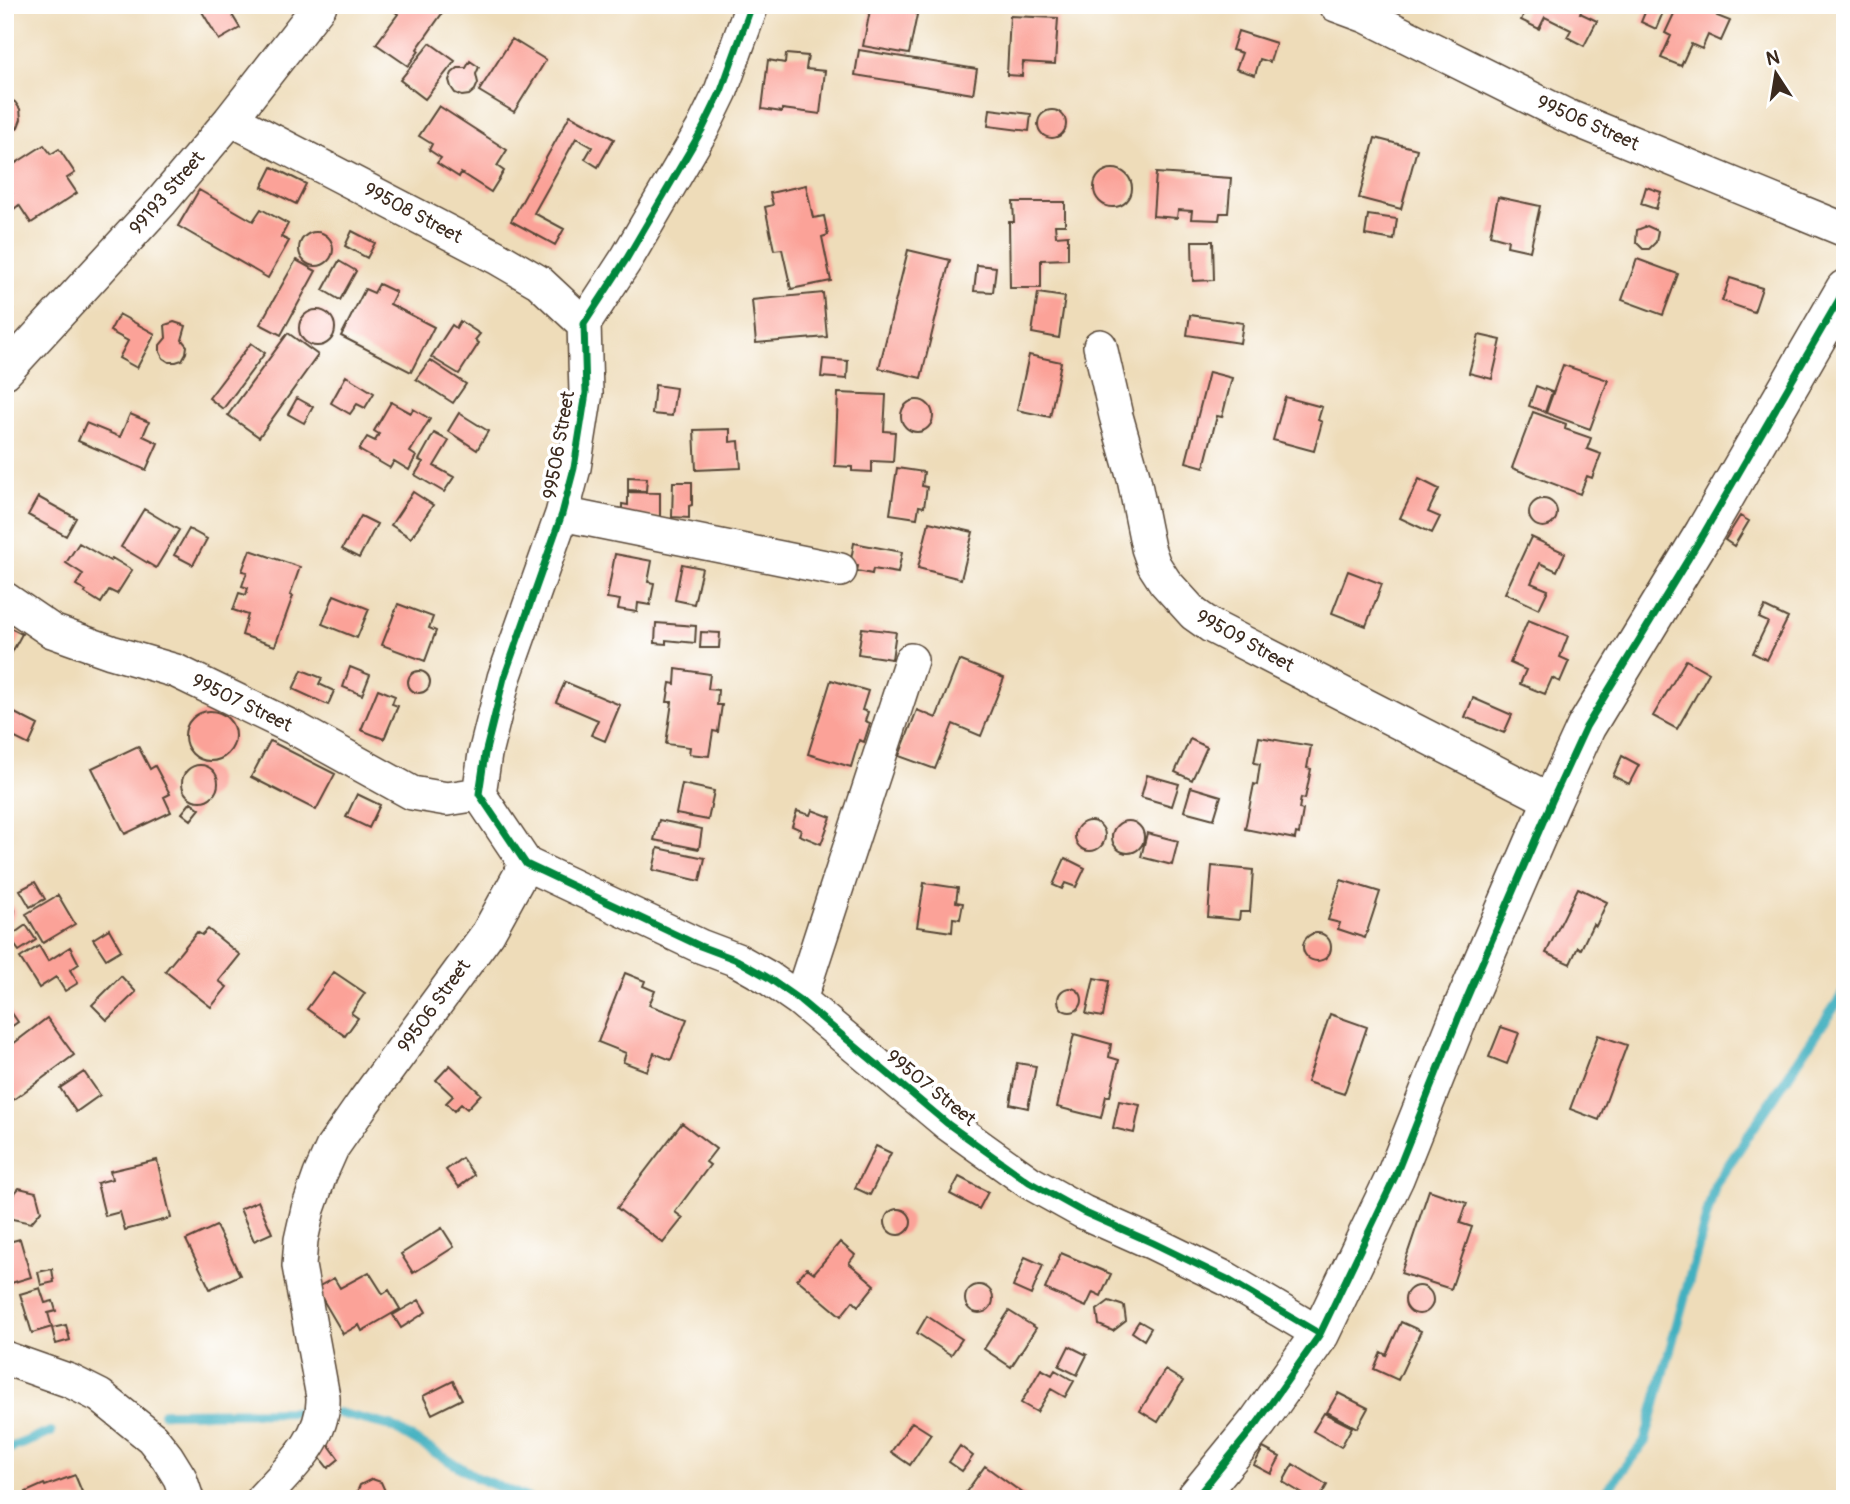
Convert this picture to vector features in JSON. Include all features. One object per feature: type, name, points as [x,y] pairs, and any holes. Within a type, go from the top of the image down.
[{"type":"street","name":"99193 Street","points":[[5,372],[162,201],[231,119],[320,5]]},
{"type":"street","points":[[584,324],[627,258],[703,128],[721,91],[752,5]]},
{"type":"street","name":"99506 Street","points":[[1336,5],[1366,16],[1567,116],[1845,230]]},
{"type":"street","name":"99508 Street","points":[[231,119],[496,257],[539,282],[584,324]]},
{"type":"street","points":[[1195,1499],[1258,1422],[1320,1334],[1395,1177],[1460,1014],[1586,727],[1704,533],[1845,289]]},
{"type":"street","name":"99506 Street","points":[[479,794],[485,754],[504,678],[562,514],[574,468],[586,393],[584,324]]},
{"type":"street","name":"99509 Street","points":[[1100,346],[1134,479],[1148,548],[1154,565],[1165,582],[1194,614],[1223,632],[1552,801]]},
{"type":"street","points":[[562,514],[840,570]]},
{"type":"street","name":"99507 Street","points":[[5,599],[52,631],[176,671],[298,730],[412,793],[447,799],[479,794]]},
{"type":"street","points":[[800,1000],[911,660]]},
{"type":"street","points":[[479,794],[526,864]]},
{"type":"street","name":"99506 Street","points":[[262,1499],[306,1450],[323,1415],[323,1397],[299,1266],[308,1209],[320,1175],[332,1148],[488,933],[526,864]]},
{"type":"street","name":"99507 Street","points":[[526,864],[700,946],[737,960],[800,1000],[948,1124],[1029,1182],[1083,1212],[1227,1279],[1320,1334]]},
{"type":"street","points":[[5,1358],[71,1381],[100,1396],[152,1438],[180,1478],[187,1499]]},
{"type":"building","points":[[198,5],[226,5],[240,28],[219,40]]},
{"type":"building","points":[[386,5],[448,5],[408,66],[376,44],[398,14]]},
{"type":"building","points":[[871,5],[919,5],[909,54],[863,46]]},
{"type":"building","points":[[1528,5],[1584,5],[1580,13],[1597,21],[1584,46],[1567,37],[1571,30],[1545,17],[1539,29],[1521,20]]},
{"type":"building","points":[[1648,5],[1666,5],[1656,29],[1641,22]]},
{"type":"building","points":[[1678,5],[1722,5],[1717,16],[1730,21],[1721,41],[1708,35],[1702,49],[1691,44],[1681,66],[1661,58],[1671,36],[1665,33]]},
{"type":"building","points":[[1010,16],[1058,18],[1055,64],[1023,62],[1022,76],[1007,75]]},
{"type":"building","points":[[1238,31],[1276,43],[1270,62],[1260,59],[1255,75],[1236,69],[1242,53],[1232,50]]},
{"type":"building","points":[[512,39],[546,60],[514,112],[479,91]]},
{"type":"building","points":[[430,43],[455,61],[425,99],[400,80]]},
{"type":"building","points":[[859,50],[977,69],[973,94],[855,75]]},
{"type":"building","points":[[786,54],[808,56],[806,69],[825,71],[820,114],[762,109],[768,60],[785,63]]},
{"type":"building","points":[[470,61],[479,67],[476,74],[478,83],[469,95],[462,96],[455,93],[449,80],[452,73],[458,68],[466,68]]},
{"type":"building","points":[[5,97],[15,102],[20,109],[21,119],[18,127],[5,136]]},
{"type":"building","points":[[439,106],[507,150],[497,166],[504,171],[491,192],[461,173],[459,177],[437,163],[441,158],[429,150],[432,144],[419,136]]},
{"type":"building","points":[[990,109],[1031,114],[1029,131],[988,126]]},
{"type":"building","points":[[1052,110],[1062,114],[1066,124],[1062,134],[1052,138],[1042,134],[1038,124],[1042,114]]},
{"type":"building","points":[[570,115],[614,139],[598,167],[585,159],[592,147],[576,138],[534,213],[564,229],[555,245],[511,221]]},
{"type":"building","points":[[1375,138],[1417,149],[1401,209],[1359,198]]},
{"type":"building","points":[[44,145],[51,154],[59,149],[75,173],[67,178],[77,193],[31,223],[19,205],[14,209],[6,197],[12,193],[5,184],[5,170]]},
{"type":"building","points":[[272,167],[306,184],[296,204],[262,187]]},
{"type":"building","points":[[1113,169],[1126,175],[1132,188],[1126,201],[1113,207],[1100,201],[1094,188],[1100,175]]},
{"type":"building","points":[[1156,173],[1231,178],[1228,213],[1220,213],[1219,220],[1191,219],[1192,211],[1178,210],[1177,218],[1153,216]]},
{"type":"building","points":[[806,185],[813,218],[824,216],[828,235],[822,237],[831,281],[791,289],[782,249],[774,250],[765,207],[773,205],[770,193]]},
{"type":"building","points":[[1646,187],[1661,192],[1656,209],[1641,204]]},
{"type":"building","points":[[199,190],[253,221],[261,209],[288,224],[281,237],[289,241],[268,278],[178,226]]},
{"type":"building","points":[[1498,197],[1540,206],[1530,251],[1507,246],[1508,240],[1490,235]]},
{"type":"building","points":[[1013,202],[1065,202],[1065,225],[1055,225],[1056,236],[1068,235],[1068,259],[1041,260],[1041,288],[1010,288],[1009,222],[1014,222]]},
{"type":"building","points":[[1368,215],[1397,219],[1394,240],[1365,235]]},
{"type":"building","points":[[1647,226],[1658,231],[1656,242],[1649,249],[1643,249],[1636,242],[1637,230]]},
{"type":"building","points":[[352,231],[375,243],[367,258],[345,246]]},
{"type":"building","points":[[316,232],[328,237],[333,249],[328,261],[316,266],[304,261],[299,249],[304,237]]},
{"type":"building","points":[[1192,241],[1213,241],[1214,280],[1193,281]]},
{"type":"building","points":[[908,250],[950,260],[921,378],[879,368]]},
{"type":"building","points":[[1637,259],[1678,274],[1663,315],[1622,300]]},
{"type":"building","points":[[296,260],[316,271],[281,335],[260,324]]},
{"type":"building","points":[[339,261],[356,271],[340,300],[323,290]]},
{"type":"building","points":[[977,265],[996,267],[993,292],[974,291]]},
{"type":"building","points":[[1730,278],[1762,288],[1754,312],[1722,301]]},
{"type":"building","points":[[379,284],[396,292],[390,304],[434,327],[411,372],[341,336],[365,289],[374,293]]},
{"type":"building","points":[[823,293],[827,337],[756,343],[752,300]]},
{"type":"building","points":[[1038,293],[1065,297],[1059,338],[1032,333]]},
{"type":"building","points":[[5,303],[13,310],[5,319]]},
{"type":"building","points":[[317,310],[329,316],[335,328],[329,340],[317,346],[305,340],[299,328],[305,316]]},
{"type":"building","points":[[119,314],[155,334],[137,368],[119,358],[128,341],[110,331]]},
{"type":"building","points":[[1190,315],[1243,323],[1240,343],[1187,335]]},
{"type":"building","points":[[460,321],[480,334],[475,340],[479,343],[459,374],[431,357],[452,325],[456,328]]},
{"type":"building","points":[[174,322],[186,326],[182,340],[187,346],[182,360],[169,362],[163,358],[160,345],[166,338],[165,325]]},
{"type":"building","points":[[288,333],[318,355],[259,437],[228,415]]},
{"type":"building","points":[[1479,335],[1501,340],[1492,379],[1469,373]]},
{"type":"building","points":[[251,343],[265,353],[223,409],[209,398]]},
{"type":"building","points":[[1029,355],[1061,362],[1050,417],[1017,410]]},
{"type":"building","points":[[823,359],[848,361],[847,379],[821,377]]},
{"type":"building","points":[[430,360],[466,384],[453,403],[416,379]]},
{"type":"building","points":[[1563,365],[1608,380],[1590,429],[1546,413]]},
{"type":"building","points":[[1209,372],[1232,378],[1222,417],[1217,416],[1204,467],[1186,462]]},
{"type":"building","points":[[346,376],[374,393],[365,408],[357,404],[350,414],[331,403]]},
{"type":"building","points":[[655,385],[676,388],[672,416],[652,414]]},
{"type":"building","points":[[1536,386],[1552,392],[1545,412],[1529,406]]},
{"type":"building","points":[[838,393],[886,395],[884,431],[895,432],[893,462],[872,461],[872,472],[852,471],[852,467],[835,466]]},
{"type":"building","points":[[1285,397],[1322,407],[1318,420],[1322,422],[1314,451],[1273,440]]},
{"type":"building","points":[[297,398],[313,407],[304,423],[288,414]]},
{"type":"building","points":[[917,400],[929,404],[933,416],[929,428],[917,432],[905,428],[901,416],[905,404]]},
{"type":"building","points":[[391,402],[411,413],[413,409],[430,419],[410,452],[416,456],[409,470],[394,461],[390,468],[359,450],[367,437],[375,441],[379,434],[374,431]]},
{"type":"building","points":[[1533,412],[1566,424],[1565,429],[1591,438],[1587,449],[1601,454],[1592,478],[1587,476],[1580,494],[1512,468]]},
{"type":"building","points":[[459,413],[488,431],[477,450],[448,431]]},
{"type":"building","points":[[130,414],[149,422],[143,436],[158,443],[146,470],[78,441],[86,423],[120,437]]},
{"type":"building","points":[[730,429],[730,442],[739,441],[741,468],[696,470],[694,430]]},
{"type":"building","points":[[434,433],[449,441],[434,466],[454,477],[444,492],[415,475],[423,462],[419,460]]},
{"type":"building","points":[[897,468],[924,472],[922,486],[927,487],[924,507],[919,506],[917,518],[890,514]]},
{"type":"building","points":[[628,477],[647,478],[646,491],[628,490]]},
{"type":"building","points":[[1419,479],[1439,489],[1428,512],[1440,517],[1432,533],[1400,518]]},
{"type":"building","points":[[673,482],[692,482],[689,518],[672,517]]},
{"type":"building","points":[[413,492],[433,505],[411,538],[391,525]]},
{"type":"building","points":[[628,492],[660,493],[660,517],[622,516],[622,504],[628,505]]},
{"type":"building","points":[[38,497],[76,518],[66,536],[28,515]]},
{"type":"building","points":[[1543,499],[1553,503],[1557,513],[1553,523],[1543,527],[1533,523],[1529,513],[1533,503]]},
{"type":"building","points":[[144,509],[179,530],[156,568],[121,547]]},
{"type":"building","points":[[361,516],[377,524],[359,558],[342,549]]},
{"type":"building","points":[[1740,516],[1749,521],[1734,546],[1725,540]]},
{"type":"building","points":[[929,522],[973,532],[961,579],[918,568]]},
{"type":"building","points":[[189,529],[207,539],[193,565],[174,555]]},
{"type":"building","points":[[1531,537],[1565,553],[1557,571],[1540,563],[1531,583],[1548,590],[1539,609],[1505,593]]},
{"type":"building","points":[[79,543],[132,570],[117,594],[109,590],[101,603],[76,585],[83,574],[66,563]]},
{"type":"building","points":[[854,543],[902,552],[898,573],[873,569],[872,574],[857,571],[858,566],[850,565]]},
{"type":"building","points":[[250,550],[300,567],[275,646],[242,635],[248,615],[233,610],[239,593],[246,595],[248,588],[242,586],[247,572],[242,571]]},
{"type":"building","points":[[615,554],[652,561],[648,582],[654,583],[650,605],[638,603],[637,612],[618,609],[620,600],[607,598]]},
{"type":"building","points":[[682,564],[702,568],[694,604],[675,600]]},
{"type":"building","points":[[1348,571],[1382,584],[1366,626],[1332,613]]},
{"type":"building","points":[[334,595],[369,609],[357,638],[322,624]]},
{"type":"building","points":[[398,604],[433,617],[429,628],[436,631],[425,661],[382,645]]},
{"type":"building","points":[[1765,607],[1788,618],[1767,660],[1753,653],[1768,622],[1759,618]]},
{"type":"building","points":[[1528,620],[1568,636],[1560,657],[1569,661],[1560,682],[1552,678],[1545,694],[1520,684],[1526,670],[1510,663]]},
{"type":"building","points":[[656,623],[696,626],[695,643],[666,640],[666,644],[655,643]]},
{"type":"building","points":[[5,625],[22,634],[5,665]]},
{"type":"building","points":[[862,628],[896,632],[892,659],[858,654]]},
{"type":"building","points":[[701,632],[720,633],[719,648],[700,648]]},
{"type":"building","points":[[959,660],[1004,678],[981,736],[953,724],[935,769],[899,756],[917,710],[936,718]]},
{"type":"building","points":[[1686,660],[1709,673],[1677,729],[1653,716]]},
{"type":"building","points":[[350,667],[370,675],[362,695],[343,687]]},
{"type":"building","points":[[676,669],[710,674],[708,689],[718,690],[717,705],[722,705],[718,732],[713,731],[709,756],[689,754],[690,747],[666,744],[672,702],[667,702],[670,683],[675,684]]},
{"type":"building","points":[[302,670],[322,678],[319,684],[334,691],[328,705],[293,689]]},
{"type":"building","points":[[419,671],[427,674],[430,682],[427,690],[419,693],[411,690],[408,682],[411,674]]},
{"type":"building","points":[[831,680],[868,691],[862,710],[868,712],[865,721],[870,723],[864,742],[859,740],[851,767],[808,754]]},
{"type":"building","points":[[565,682],[620,705],[605,741],[591,735],[598,720],[556,702]]},
{"type":"building","points":[[378,689],[395,696],[392,704],[398,706],[384,739],[361,730]]},
{"type":"building","points":[[1473,698],[1512,715],[1504,733],[1465,717]]},
{"type":"building","points":[[5,708],[38,725],[29,745],[5,733]]},
{"type":"building","points":[[210,711],[227,719],[235,736],[227,753],[210,761],[193,753],[185,736],[193,719]]},
{"type":"building","points":[[1259,737],[1311,746],[1307,768],[1311,769],[1305,799],[1301,798],[1299,809],[1303,810],[1299,834],[1296,833],[1295,839],[1245,829],[1254,784],[1257,785],[1260,764],[1254,763]]},
{"type":"building","points":[[1190,739],[1207,747],[1192,780],[1175,772]]},
{"type":"building","points":[[270,741],[335,774],[316,810],[251,777]]},
{"type":"building","points":[[138,746],[150,769],[155,766],[170,794],[164,797],[171,812],[125,834],[92,768]]},
{"type":"building","points":[[1622,756],[1639,765],[1629,784],[1613,776]]},
{"type":"building","points":[[200,765],[213,770],[218,783],[213,796],[200,801],[187,796],[182,783],[187,770]]},
{"type":"building","points":[[1147,775],[1179,784],[1172,806],[1141,797]]},
{"type":"building","points":[[682,784],[714,791],[708,820],[676,814]]},
{"type":"building","points":[[1191,787],[1221,796],[1214,819],[1184,811]]},
{"type":"building","points":[[357,794],[380,805],[369,828],[346,817]]},
{"type":"building","points":[[191,802],[200,809],[191,820],[182,813]]},
{"type":"building","points":[[812,810],[831,817],[821,844],[799,835],[801,830],[792,826],[797,811],[810,815]]},
{"type":"building","points":[[659,820],[702,829],[699,849],[654,840]]},
{"type":"building","points":[[1090,821],[1101,825],[1105,836],[1101,847],[1090,851],[1079,847],[1075,836],[1079,825]]},
{"type":"building","points":[[1128,821],[1139,826],[1144,837],[1139,848],[1128,853],[1117,848],[1112,837],[1117,826]]},
{"type":"building","points":[[1147,833],[1178,841],[1172,865],[1141,857]]},
{"type":"building","points":[[658,848],[705,858],[700,881],[653,870]]},
{"type":"building","points":[[1065,858],[1085,868],[1076,887],[1065,883],[1062,889],[1053,885]]},
{"type":"building","points":[[1212,866],[1253,870],[1250,912],[1240,912],[1239,920],[1208,917]]},
{"type":"building","points":[[1341,880],[1380,892],[1365,938],[1338,929],[1340,923],[1328,920]]},
{"type":"building","points":[[35,882],[45,899],[30,907],[20,890]]},
{"type":"building","points":[[924,883],[958,888],[956,902],[963,903],[960,919],[953,918],[952,932],[917,927]]},
{"type":"building","points":[[1578,888],[1607,902],[1596,926],[1593,924],[1570,964],[1546,953]]},
{"type":"building","points":[[58,895],[75,924],[43,943],[26,914]]},
{"type":"building","points":[[5,903],[15,910],[11,921],[5,923]]},
{"type":"building","points":[[26,925],[36,940],[19,951],[9,937]]},
{"type":"building","points":[[109,929],[121,950],[106,959],[93,939]]},
{"type":"building","points":[[208,929],[240,955],[219,981],[227,987],[211,1007],[165,971],[197,932],[202,935]]},
{"type":"building","points":[[1317,933],[1327,937],[1331,947],[1327,957],[1317,961],[1307,957],[1303,947],[1307,937]]},
{"type":"building","points":[[39,946],[48,961],[70,947],[79,964],[70,970],[78,983],[65,991],[56,977],[39,988],[20,958]]},
{"type":"building","points":[[334,972],[365,993],[351,1013],[358,1018],[345,1036],[307,1009]]},
{"type":"building","points":[[625,973],[645,981],[643,986],[655,991],[649,1005],[687,1019],[671,1060],[654,1053],[647,1071],[623,1062],[626,1053],[598,1042]]},
{"type":"building","points":[[121,976],[136,992],[107,1020],[92,1005]]},
{"type":"building","points":[[1094,978],[1109,981],[1103,1017],[1086,1014]]},
{"type":"building","points":[[1070,988],[1078,992],[1082,1000],[1078,1008],[1070,1012],[1062,1008],[1058,1000],[1062,992]]},
{"type":"building","points":[[5,1003],[18,1022],[5,1031]]},
{"type":"building","points":[[1330,1014],[1367,1027],[1344,1094],[1307,1082]]},
{"type":"building","points":[[47,1018],[74,1055],[5,1106],[5,1050]]},
{"type":"building","points":[[1501,1027],[1519,1033],[1507,1064],[1489,1057]]},
{"type":"building","points":[[1074,1034],[1111,1044],[1109,1057],[1119,1060],[1101,1118],[1057,1107]]},
{"type":"building","points":[[1598,1035],[1627,1045],[1599,1120],[1570,1109]]},
{"type":"building","points":[[1017,1063],[1036,1066],[1028,1108],[1010,1104]]},
{"type":"building","points":[[450,1065],[481,1094],[467,1109],[461,1104],[454,1111],[446,1103],[453,1096],[436,1080]]},
{"type":"building","points":[[84,1072],[100,1095],[76,1112],[60,1088]]},
{"type":"building","points":[[1119,1101],[1140,1105],[1134,1133],[1113,1128]]},
{"type":"building","points":[[682,1123],[716,1149],[706,1162],[710,1165],[675,1212],[683,1218],[663,1243],[617,1208]]},
{"type":"building","points":[[876,1146],[891,1153],[870,1195],[855,1188]]},
{"type":"building","points":[[462,1158],[474,1175],[459,1187],[446,1170]]},
{"type":"building","points":[[157,1160],[171,1218],[125,1230],[120,1212],[105,1216],[97,1183],[112,1179],[110,1171]]},
{"type":"building","points":[[959,1177],[988,1192],[979,1209],[950,1194]]},
{"type":"building","points":[[19,1188],[36,1192],[41,1211],[31,1223],[12,1219],[6,1203]]},
{"type":"building","points":[[1429,1190],[1467,1203],[1460,1223],[1472,1227],[1451,1289],[1401,1273]]},
{"type":"building","points":[[258,1201],[272,1233],[254,1241],[240,1209]]},
{"type":"building","points":[[5,1208],[10,1220],[5,1232]]},
{"type":"building","points":[[898,1209],[907,1213],[911,1222],[907,1231],[898,1235],[889,1231],[885,1222],[889,1213]]},
{"type":"building","points":[[216,1226],[240,1275],[210,1289],[186,1240]]},
{"type":"building","points":[[442,1228],[454,1247],[413,1273],[401,1254]]},
{"type":"building","points":[[20,1239],[31,1277],[5,1285],[5,1243]]},
{"type":"building","points":[[840,1242],[855,1255],[849,1263],[875,1285],[858,1306],[853,1301],[841,1316],[797,1279],[807,1268],[814,1273]]},
{"type":"building","points":[[1061,1253],[1111,1274],[1101,1296],[1093,1292],[1086,1307],[1045,1289]]},
{"type":"building","points":[[1025,1257],[1043,1265],[1031,1295],[1013,1287]]},
{"type":"building","points":[[52,1269],[54,1282],[41,1285],[38,1272]]},
{"type":"building","points":[[369,1272],[383,1294],[389,1290],[400,1309],[362,1331],[359,1325],[343,1334],[316,1288],[334,1278],[340,1288]]},
{"type":"building","points":[[979,1285],[989,1289],[993,1299],[989,1309],[979,1313],[969,1309],[965,1299],[969,1289]]},
{"type":"building","points":[[1419,1286],[1429,1290],[1433,1300],[1429,1310],[1419,1314],[1409,1310],[1405,1300],[1409,1290]]},
{"type":"building","points":[[40,1288],[45,1303],[53,1301],[56,1311],[48,1313],[52,1327],[32,1333],[20,1294]]},
{"type":"building","points":[[419,1300],[426,1312],[401,1328],[393,1315]]},
{"type":"building","points":[[1109,1301],[1124,1306],[1126,1321],[1113,1331],[1099,1325],[1097,1310]]},
{"type":"building","points":[[1009,1311],[1036,1328],[1011,1367],[984,1349]]},
{"type":"building","points":[[927,1316],[962,1339],[951,1355],[917,1333]]},
{"type":"building","points":[[1139,1321],[1151,1328],[1144,1340],[1132,1332]]},
{"type":"building","points":[[1401,1322],[1421,1331],[1398,1380],[1374,1369],[1381,1352],[1386,1355]]},
{"type":"building","points":[[66,1325],[70,1340],[56,1344],[52,1328]]},
{"type":"building","points":[[1069,1346],[1087,1355],[1077,1375],[1059,1366]]},
{"type":"building","points":[[1041,1369],[1052,1375],[1055,1370],[1074,1381],[1065,1397],[1051,1389],[1037,1412],[1021,1403]]},
{"type":"building","points":[[1165,1370],[1183,1381],[1158,1422],[1140,1411]]},
{"type":"building","points":[[453,1381],[462,1399],[432,1414],[423,1396]]},
{"type":"building","points":[[1338,1393],[1368,1408],[1357,1428],[1327,1412]]},
{"type":"building","points":[[1324,1413],[1352,1427],[1341,1447],[1313,1431]]},
{"type":"building","points":[[912,1422],[931,1434],[910,1465],[891,1452]]},
{"type":"building","points":[[328,1444],[339,1459],[328,1468],[316,1453]]},
{"type":"building","points":[[960,1446],[973,1456],[962,1471],[949,1462]]},
{"type":"building","points":[[1263,1448],[1280,1457],[1271,1474],[1254,1465]]},
{"type":"building","points":[[1293,1464],[1327,1485],[1319,1499],[1311,1499],[1283,1482]]},
{"type":"building","points":[[985,1466],[1031,1499],[961,1499]]},
{"type":"building","points":[[75,1475],[85,1499],[19,1499],[27,1495],[26,1492],[44,1484],[45,1486]]},
{"type":"building","points":[[372,1479],[381,1482],[385,1491],[383,1498],[360,1499],[356,1494],[360,1485]]},
{"type":"waterway","points":[[1600,1499],[1645,1441],[1715,1185],[1845,991]]},
{"type":"waterway","points":[[164,1413],[311,1412]]},
{"type":"waterway","points":[[338,1413],[391,1426],[478,1478],[529,1499]]},
{"type":"waterway","points":[[5,1450],[51,1432]]},
{"type":"cycle path","points":[[752,5],[721,91],[703,128],[627,258],[584,324],[586,393],[574,468],[562,514],[504,678],[485,754],[479,794],[526,864],[700,946],[737,960],[767,977],[800,1000],[948,1124],[1029,1182],[1083,1212],[1227,1279],[1320,1334]]},
{"type":"cycle path","points":[[1195,1499],[1258,1422],[1320,1334],[1395,1177],[1460,1014],[1586,727],[1704,533],[1845,289]]}]
